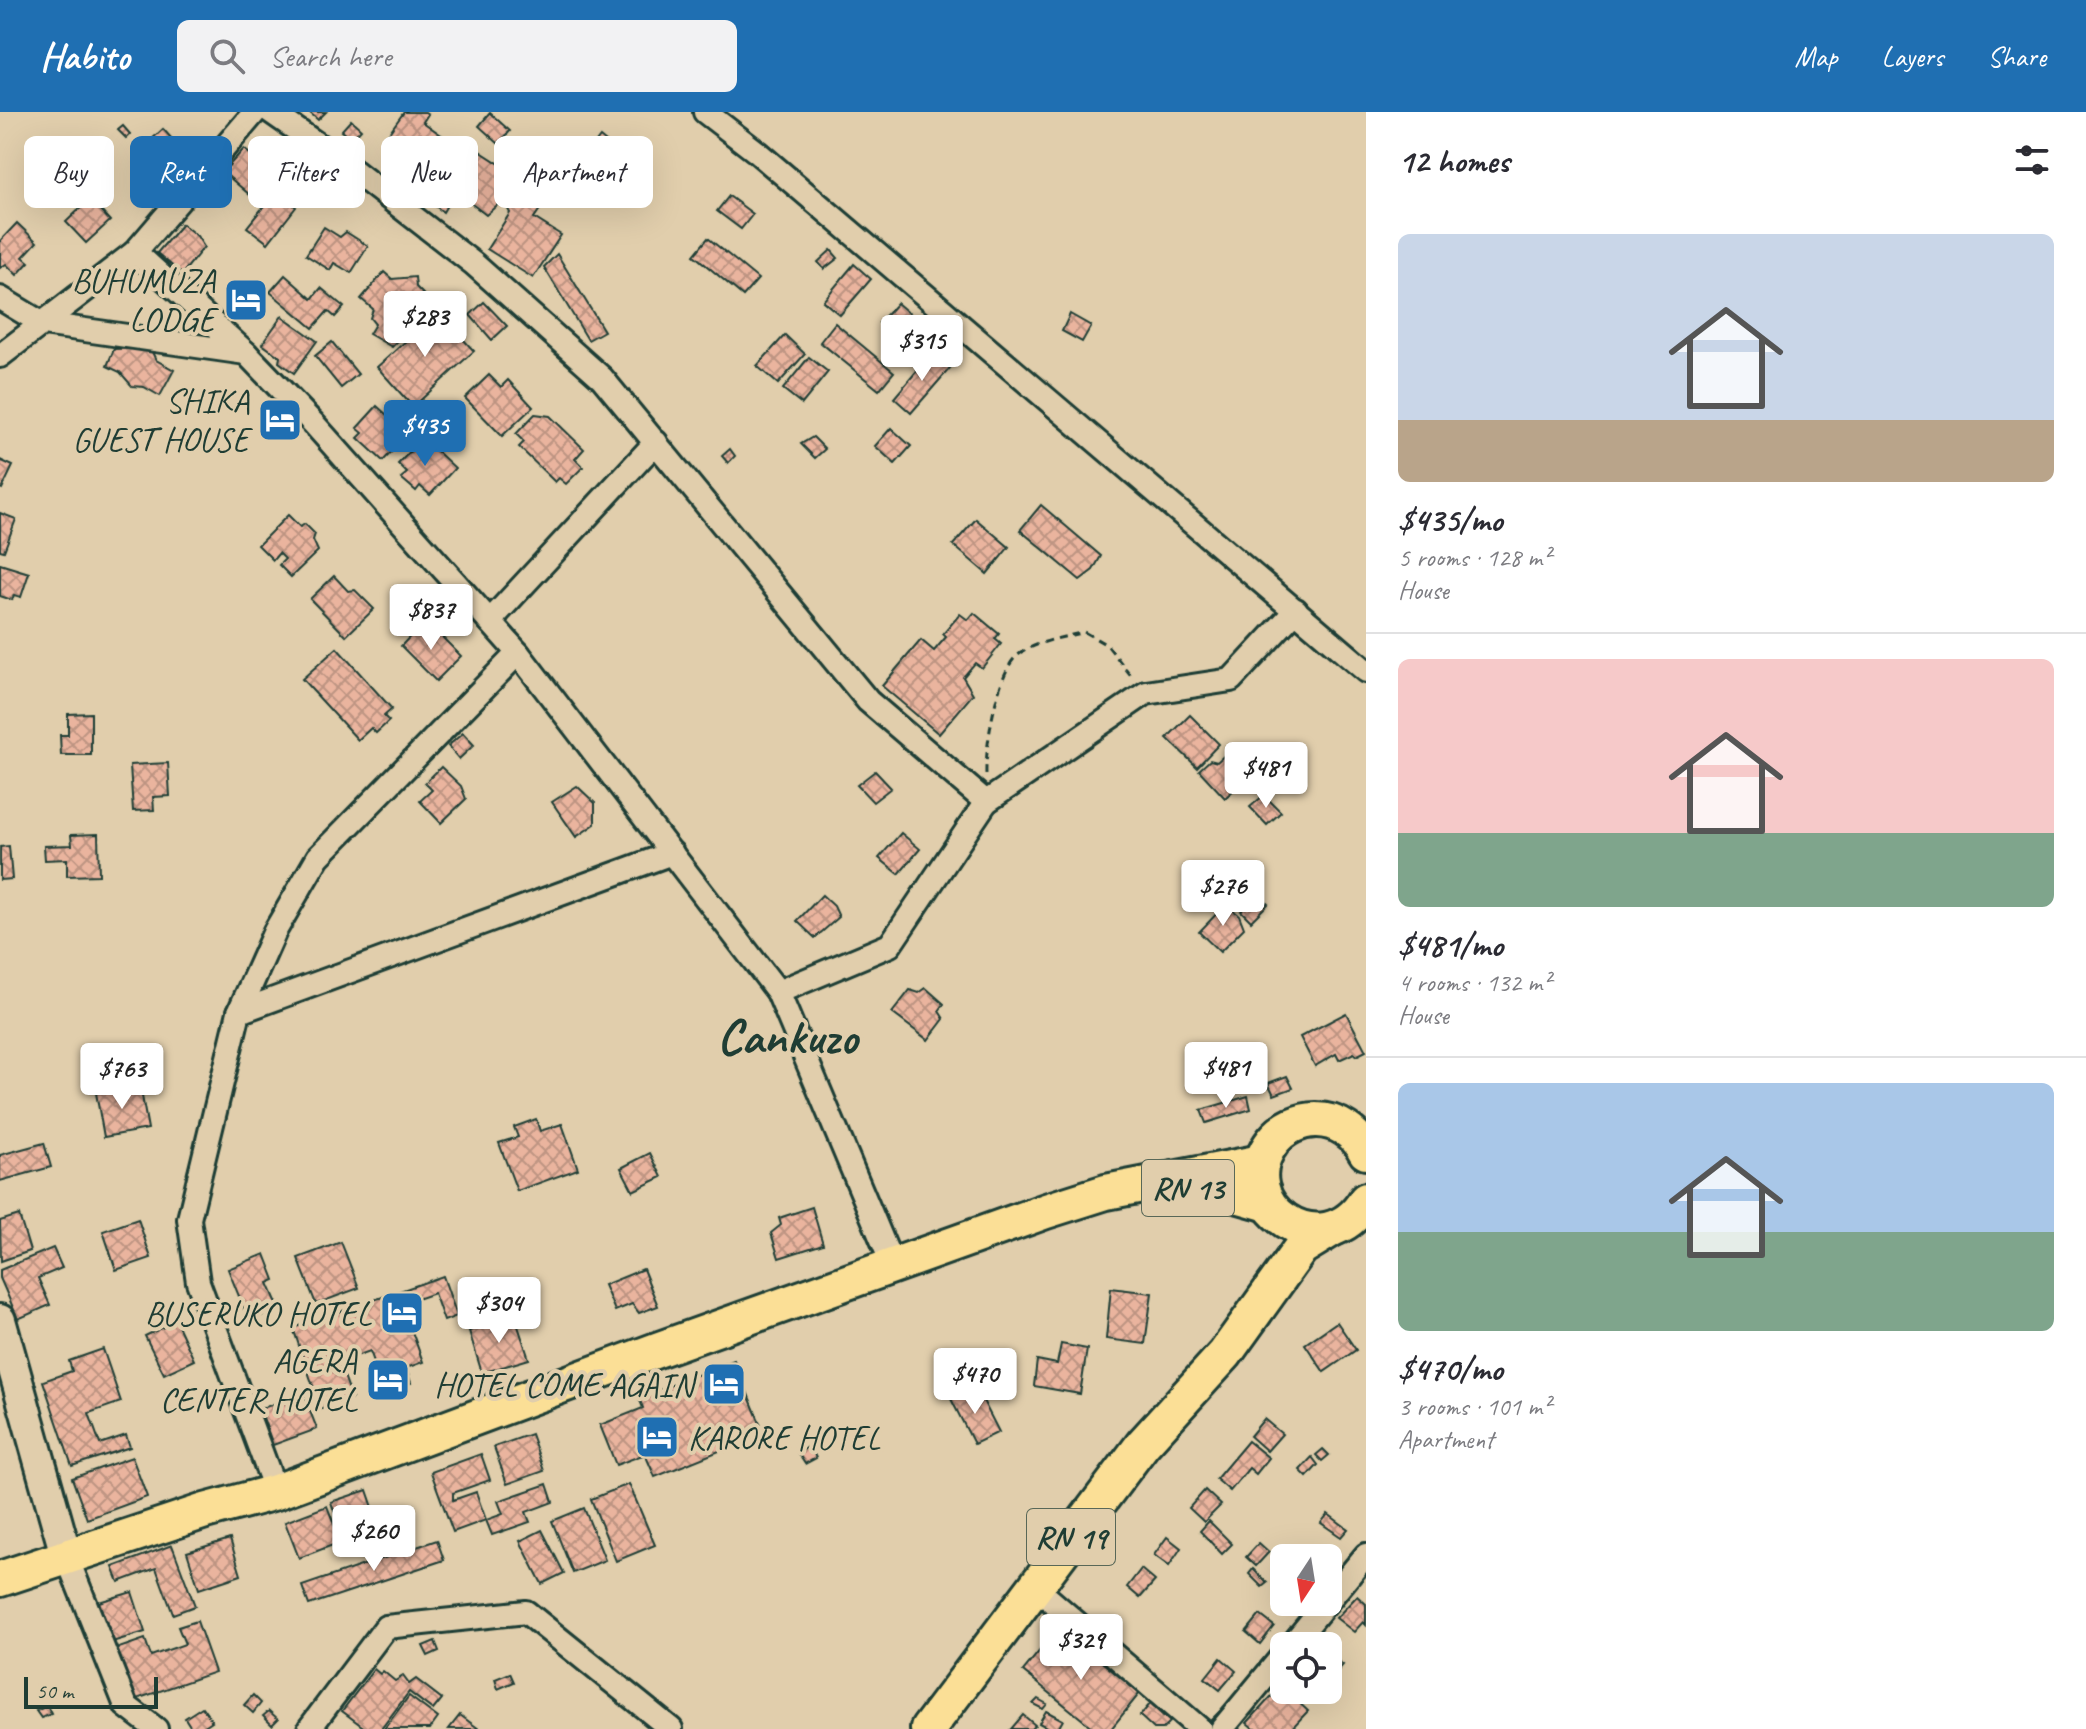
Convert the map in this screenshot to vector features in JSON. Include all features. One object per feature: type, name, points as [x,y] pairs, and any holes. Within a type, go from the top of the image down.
[{"type":"main road","name":"RN 13","points":[[1278,1214],[1260,1176],[1262,1162],[1276,1137],[1288,1128],[1316,1120],[1358,1130]]},
{"type":"main road","name":"RN 13","points":[[0,1579],[205,1511],[276,1492],[657,1350],[1046,1211],[1106,1192],[1262,1162]]},
{"type":"main road","name":"RN 13","points":[[1106,1192],[1196,1188],[1233,1194],[1317,1231],[1332,1229]]},
{"type":"main road","points":[[1332,1229],[1356,1214],[1366,1200]]},
{"type":"main road","name":"RN 19","points":[[1225,1354],[1278,1214]]},
{"type":"main road","name":"RN 19","points":[[928,1729],[1143,1444],[1225,1354],[1301,1248],[1332,1229]]},
{"type":"main road","points":[[0,1320],[66,1555]]},
{"type":"street","points":[[0,356],[135,252],[255,112]]},
{"type":"street","points":[[271,112],[395,201],[518,301],[602,378],[868,701],[986,802]]},
{"type":"street","points":[[705,112],[769,162],[1366,671]]},
{"type":"street","points":[[135,252],[246,353],[314,424],[518,653],[778,992],[893,1266]]},
{"type":"street","points":[[0,298],[43,324],[246,353]]},
{"type":"street","points":[[490,621],[656,442]]},
{"type":"street","points":[[778,992],[890,945],[986,802],[1146,693],[1231,680],[1296,610]]},
{"type":"street","points":[[276,1492],[198,1282],[189,1219],[239,1012],[275,931],[318,857],[518,653]]},
{"type":"street","points":[[239,1012],[672,853]]},
{"type":"street","points":[[66,1555],[126,1706],[156,1729]]},
{"type":"street","points":[[1342,1585],[1366,1555]]},
{"type":"street","points":[[1034,1586],[1200,1729]]},
{"type":"street","points":[[309,1729],[386,1627],[526,1612],[671,1729]]},
{"type":"street","points":[[1303,1632],[1316,1616]]},
{"type":"street","points":[[1222,1729],[1270,1671]]},
{"type":"path","points":[[986,802],[985,767],[995,700],[1015,656],[1044,642],[1084,632],[1107,645],[1146,693]]},
{"type":"building","points":[[309,112],[326,112],[318,120]]},
{"type":"building","points":[[404,112],[425,112],[428,114],[423,122],[443,136],[387,136]]},
{"type":"building","points":[[490,113],[510,131],[506,136],[494,136],[494,140],[479,126]]},
{"type":"building","points":[[351,120],[361,129],[355,136],[341,131]]},
{"type":"building","points":[[123,126],[130,134],[126,138],[118,130]]},
{"type":"building","points":[[163,129],[169,136],[155,136]]},
{"type":"building","points":[[244,149],[248,152],[248,193],[232,180],[232,162]]},
{"type":"building","points":[[478,150],[494,160],[494,208],[486,215],[477,208]]},
{"type":"building","points":[[729,196],[753,214],[741,229],[717,211]]},
{"type":"building","points":[[81,208],[98,208],[110,221],[86,243],[66,222]]},
{"type":"building","points":[[262,208],[295,208],[268,243],[247,227]]},
{"type":"building","points":[[507,208],[541,208],[534,218],[561,235],[533,278],[487,249],[510,213]]},
{"type":"building","points":[[17,223],[37,242],[23,257],[29,262],[17,275],[6,264],[0,268],[0,241]]},
{"type":"building","points":[[182,224],[197,236],[204,247],[182,274],[157,253]]},
{"type":"building","points":[[324,227],[340,237],[346,232],[368,246],[351,273],[334,263],[330,270],[306,255]]},
{"type":"building","points":[[708,238],[758,279],[743,296],[694,255]]},
{"type":"building","points":[[831,250],[838,258],[824,269],[818,262]]},
{"type":"building","points":[[557,254],[604,331],[588,340],[544,267]]},
{"type":"building","points":[[854,264],[871,279],[840,315],[823,301]]},
{"type":"building","points":[[384,272],[392,279],[415,277],[416,287],[423,294],[417,301],[427,310],[392,347],[369,334],[375,324],[370,318],[373,309],[361,299]]},
{"type":"building","points":[[285,275],[312,299],[321,288],[344,307],[335,317],[328,311],[313,328],[270,292]]},
{"type":"building","points":[[484,302],[507,326],[492,340],[470,315]]},
{"type":"building","points":[[897,303],[917,320],[898,340],[879,323]]},
{"type":"building","points":[[438,312],[474,351],[413,407],[377,367]]},
{"type":"building","points":[[1070,314],[1091,326],[1082,342],[1062,331]]},
{"type":"building","points":[[282,316],[317,341],[294,373],[279,362],[280,357],[262,344]]},
{"type":"building","points":[[835,323],[894,372],[879,390],[820,342]]},
{"type":"building","points":[[785,335],[805,354],[778,384],[757,366]]},
{"type":"building","points":[[332,342],[358,374],[341,388],[315,356]]},
{"type":"building","points":[[150,348],[156,360],[174,370],[160,396],[144,387],[132,386],[120,372],[107,366],[114,349]]},
{"type":"building","points":[[932,353],[950,368],[911,413],[894,398]]},
{"type":"building","points":[[809,357],[828,372],[802,404],[783,389]]},
{"type":"building","points":[[489,375],[501,387],[508,380],[533,407],[502,436],[465,398]]},
{"type":"building","points":[[377,406],[408,434],[383,461],[358,438],[363,433],[357,428]]},
{"type":"building","points":[[535,414],[550,416],[584,449],[575,459],[583,467],[566,484],[559,478],[555,482],[519,447],[524,442],[516,434]]},
{"type":"building","points":[[891,428],[911,446],[895,464],[875,446]]},
{"type":"building","points":[[813,437],[825,449],[815,458],[801,444]]},
{"type":"building","points":[[423,438],[455,468],[430,495],[420,486],[416,491],[401,478],[407,473],[398,464]]},
{"type":"building","points":[[730,449],[735,456],[728,463],[722,456]]},
{"type":"building","points":[[0,460],[13,466],[2,489],[0,488]]},
{"type":"building","points":[[1041,505],[1101,556],[1093,570],[1080,580],[1020,530]]},
{"type":"building","points":[[0,513],[16,519],[4,551],[0,550]]},
{"type":"building","points":[[288,515],[300,527],[305,524],[315,534],[313,540],[318,551],[291,577],[279,565],[285,559],[279,553],[273,560],[258,545]]},
{"type":"building","points":[[976,519],[1009,547],[987,574],[953,545]]},
{"type":"building","points":[[0,564],[29,573],[21,597],[14,595],[12,600],[0,596]]},
{"type":"building","points":[[334,576],[348,591],[355,590],[374,609],[346,636],[310,599]]},
{"type":"building","points":[[974,613],[999,634],[995,639],[1001,644],[982,668],[975,663],[963,677],[973,694],[939,734],[882,686],[921,640],[934,651],[946,637],[943,634],[960,614],[968,620]]},
{"type":"building","points":[[421,625],[442,637],[461,656],[436,681],[401,646]]},
{"type":"building","points":[[337,648],[392,709],[384,716],[389,721],[376,733],[371,728],[358,740],[302,679]]},
{"type":"building","points":[[91,713],[91,755],[61,755],[60,735],[68,735],[68,714]]},
{"type":"building","points":[[1190,715],[1219,744],[1197,767],[1167,738]]},
{"type":"building","points":[[463,733],[474,745],[459,759],[448,746]]},
{"type":"building","points":[[1227,753],[1249,776],[1225,798],[1199,770],[1210,760],[1217,762]]},
{"type":"building","points":[[168,763],[170,796],[153,797],[154,810],[133,811],[130,765]]},
{"type":"building","points":[[441,767],[461,786],[466,799],[441,823],[420,801],[432,790],[425,783]]},
{"type":"building","points":[[875,771],[891,788],[873,802],[857,785]]},
{"type":"building","points":[[577,786],[595,803],[595,824],[576,837],[552,802]]},
{"type":"building","points":[[1264,795],[1281,812],[1267,825],[1250,807]]},
{"type":"building","points":[[901,833],[920,849],[899,874],[879,858]]},
{"type":"building","points":[[98,834],[99,875],[67,876],[67,859],[45,860],[44,846],[72,845],[71,835]]},
{"type":"building","points":[[9,846],[12,879],[0,880],[0,847]]},
{"type":"building","points":[[822,895],[834,906],[839,917],[815,938],[797,921]]},
{"type":"building","points":[[1258,895],[1268,904],[1251,921],[1241,911]]},
{"type":"building","points":[[1226,904],[1239,915],[1244,928],[1220,952],[1199,932]]},
{"type":"building","points":[[926,988],[944,1004],[939,1011],[944,1019],[928,1040],[892,1013],[910,990],[919,993]]},
{"type":"building","points":[[1346,1013],[1366,1051],[1339,1060],[1336,1054],[1315,1066],[1300,1037]]},
{"type":"building","points":[[1287,1076],[1293,1088],[1274,1095],[1268,1083]]},
{"type":"building","points":[[140,1085],[148,1129],[104,1137],[96,1093]]},
{"type":"building","points":[[1248,1096],[1251,1109],[1206,1123],[1201,1110]]},
{"type":"building","points":[[536,1119],[540,1131],[562,1124],[578,1169],[517,1191],[499,1143],[518,1137],[514,1127]]},
{"type":"building","points":[[44,1143],[51,1167],[0,1181],[0,1155]]},
{"type":"building","points":[[650,1153],[662,1177],[633,1191],[621,1168]]},
{"type":"building","points":[[812,1207],[823,1244],[779,1258],[771,1233],[781,1225],[779,1218]]},
{"type":"building","points":[[19,1215],[30,1251],[1,1261],[0,1221]]},
{"type":"building","points":[[138,1219],[151,1258],[116,1270],[103,1231]]},
{"type":"building","points":[[341,1242],[359,1288],[316,1304],[298,1258]]},
{"type":"building","points":[[53,1248],[62,1268],[38,1278],[50,1305],[18,1319],[0,1278],[0,1270]]},
{"type":"building","points":[[265,1254],[275,1280],[268,1283],[279,1308],[249,1321],[228,1269]]},
{"type":"building","points":[[643,1269],[658,1306],[639,1313],[632,1304],[615,1311],[604,1285]]},
{"type":"building","points":[[443,1276],[457,1316],[444,1321],[434,1293],[402,1304],[423,1362],[406,1368],[411,1383],[385,1392],[370,1351],[339,1362],[352,1398],[321,1409],[293,1328]]},
{"type":"building","points":[[1111,1288],[1152,1293],[1145,1344],[1106,1339]]},
{"type":"building","points":[[515,1317],[529,1359],[482,1373],[469,1331]]},
{"type":"building","points":[[176,1321],[194,1360],[164,1374],[145,1336]]},
{"type":"building","points":[[1337,1322],[1356,1350],[1324,1372],[1305,1344]]},
{"type":"building","points":[[1061,1344],[1087,1349],[1080,1394],[1034,1386],[1037,1360],[1057,1364]]},
{"type":"building","points":[[103,1349],[121,1402],[89,1413],[100,1444],[126,1435],[130,1447],[72,1466],[43,1381],[72,1371],[69,1361]]},
{"type":"building","points":[[734,1360],[764,1433],[655,1477],[645,1454],[616,1465],[600,1425],[643,1408],[639,1398]]},
{"type":"building","points":[[976,1387],[999,1432],[974,1444],[951,1399]]},
{"type":"building","points":[[303,1393],[317,1429],[273,1445],[260,1409]]},
{"type":"building","points":[[1264,1419],[1282,1434],[1267,1451],[1250,1436]]},
{"type":"building","points":[[531,1434],[544,1471],[507,1484],[494,1447]]},
{"type":"building","points":[[1248,1441],[1269,1458],[1256,1474],[1249,1468],[1230,1491],[1216,1479]]},
{"type":"building","points":[[810,1446],[816,1458],[805,1464],[798,1453]]},
{"type":"building","points":[[1323,1449],[1329,1455],[1322,1461],[1316,1455]]},
{"type":"building","points":[[481,1454],[490,1480],[453,1493],[453,1500],[476,1492],[486,1520],[453,1532],[431,1472]]},
{"type":"building","points":[[132,1457],[147,1497],[87,1519],[72,1478]]},
{"type":"building","points":[[1312,1457],[1318,1465],[1307,1477],[1300,1470]]},
{"type":"building","points":[[547,1484],[553,1502],[526,1512],[530,1522],[492,1535],[486,1520],[503,1514],[498,1501]]},
{"type":"building","points":[[629,1484],[655,1545],[616,1561],[591,1499]]},
{"type":"building","points":[[367,1490],[379,1525],[343,1538],[331,1502]]},
{"type":"building","points":[[1205,1490],[1221,1505],[1204,1522],[1189,1508]]},
{"type":"building","points":[[327,1506],[341,1542],[299,1558],[285,1522]]},
{"type":"building","points":[[584,1508],[605,1560],[573,1573],[552,1521]]},
{"type":"building","points":[[1328,1514],[1348,1529],[1341,1537],[1321,1523]]},
{"type":"building","points":[[1209,1521],[1232,1544],[1222,1554],[1200,1531]]},
{"type":"building","points":[[542,1530],[564,1573],[542,1584],[520,1541]]},
{"type":"building","points":[[1167,1537],[1181,1548],[1169,1566],[1154,1555]]},
{"type":"building","points":[[230,1539],[241,1575],[199,1589],[187,1552]]},
{"type":"building","points":[[437,1540],[444,1560],[309,1605],[302,1586]]},
{"type":"building","points":[[1259,1543],[1269,1552],[1256,1566],[1246,1557]]},
{"type":"building","points":[[172,1545],[195,1606],[173,1614],[156,1568],[119,1582],[113,1567]]},
{"type":"building","points":[[1141,1569],[1155,1581],[1140,1598],[1127,1587]]},
{"type":"building","points":[[1253,1569],[1267,1583],[1262,1587],[1249,1574]]},
{"type":"building","points":[[132,1592],[145,1632],[112,1642],[99,1602]]},
{"type":"building","points":[[1357,1596],[1366,1604],[1366,1625],[1363,1622],[1354,1632],[1336,1618],[1342,1616],[1342,1612]]},
{"type":"building","points":[[1260,1615],[1274,1626],[1260,1644],[1246,1632]]},
{"type":"building","points":[[197,1621],[215,1672],[131,1701],[113,1650],[145,1639],[151,1656],[185,1644],[178,1627]]},
{"type":"building","points":[[1059,1627],[1140,1693],[1111,1729],[1094,1729],[1023,1671]]},
{"type":"building","points":[[435,1641],[439,1651],[428,1656],[423,1646]]},
{"type":"building","points":[[1221,1658],[1236,1671],[1220,1690],[1205,1678]]},
{"type":"building","points":[[374,1669],[380,1674],[383,1671],[395,1681],[403,1676],[409,1684],[416,1679],[442,1699],[433,1710],[409,1692],[381,1729],[366,1729],[342,1711]]},
{"type":"building","points":[[510,1673],[514,1682],[498,1689],[495,1679]]},
{"type":"building","points":[[253,1695],[261,1703],[253,1713],[244,1705]]},
{"type":"building","points":[[409,1696],[438,1718],[430,1729],[384,1729]]},
{"type":"building","points":[[1270,1698],[1270,1704],[1300,1704],[1308,1711],[1291,1729],[1254,1729],[1247,1723]]},
{"type":"building","points":[[1038,1699],[1047,1704],[1043,1709],[1033,1704]]},
{"type":"building","points":[[1150,1704],[1170,1722],[1163,1729],[1154,1729],[1140,1716]]},
{"type":"building","points":[[1226,1705],[1233,1709],[1220,1724],[1206,1729],[1201,1717],[1209,1722]]},
{"type":"building","points":[[47,1706],[51,1714],[41,1718],[36,1711]]},
{"type":"building","points":[[202,1707],[212,1721],[200,1729],[192,1729],[185,1718]]},
{"type":"building","points":[[269,1711],[278,1719],[272,1725],[263,1716]]},
{"type":"building","points":[[1046,1711],[1063,1720],[1058,1729],[1050,1729],[1039,1723]]},
{"type":"building","points":[[460,1715],[479,1729],[449,1729]]},
{"type":"building","points":[[1023,1715],[1035,1725],[1031,1729],[1011,1729]]},
{"type":"place","name":"BUHUMUZA LODGE","points":[[246,300]]},
{"type":"place","name":"SHIKA GUEST HOUSE","points":[[280,420]]},
{"type":"place","name":"BUSERUKO HOTEL","points":[[402,1313]]},
{"type":"place","name":"AGERA CENTER HOTEL","points":[[388,1380]]},
{"type":"place","name":"HOTEL COME AGAIN","points":[[724,1384]]},
{"type":"place","name":"KARORE HOTEL","points":[[657,1437]]},
{"type":"district","name":"Cankuzo","points":[[787,1035]]}]
